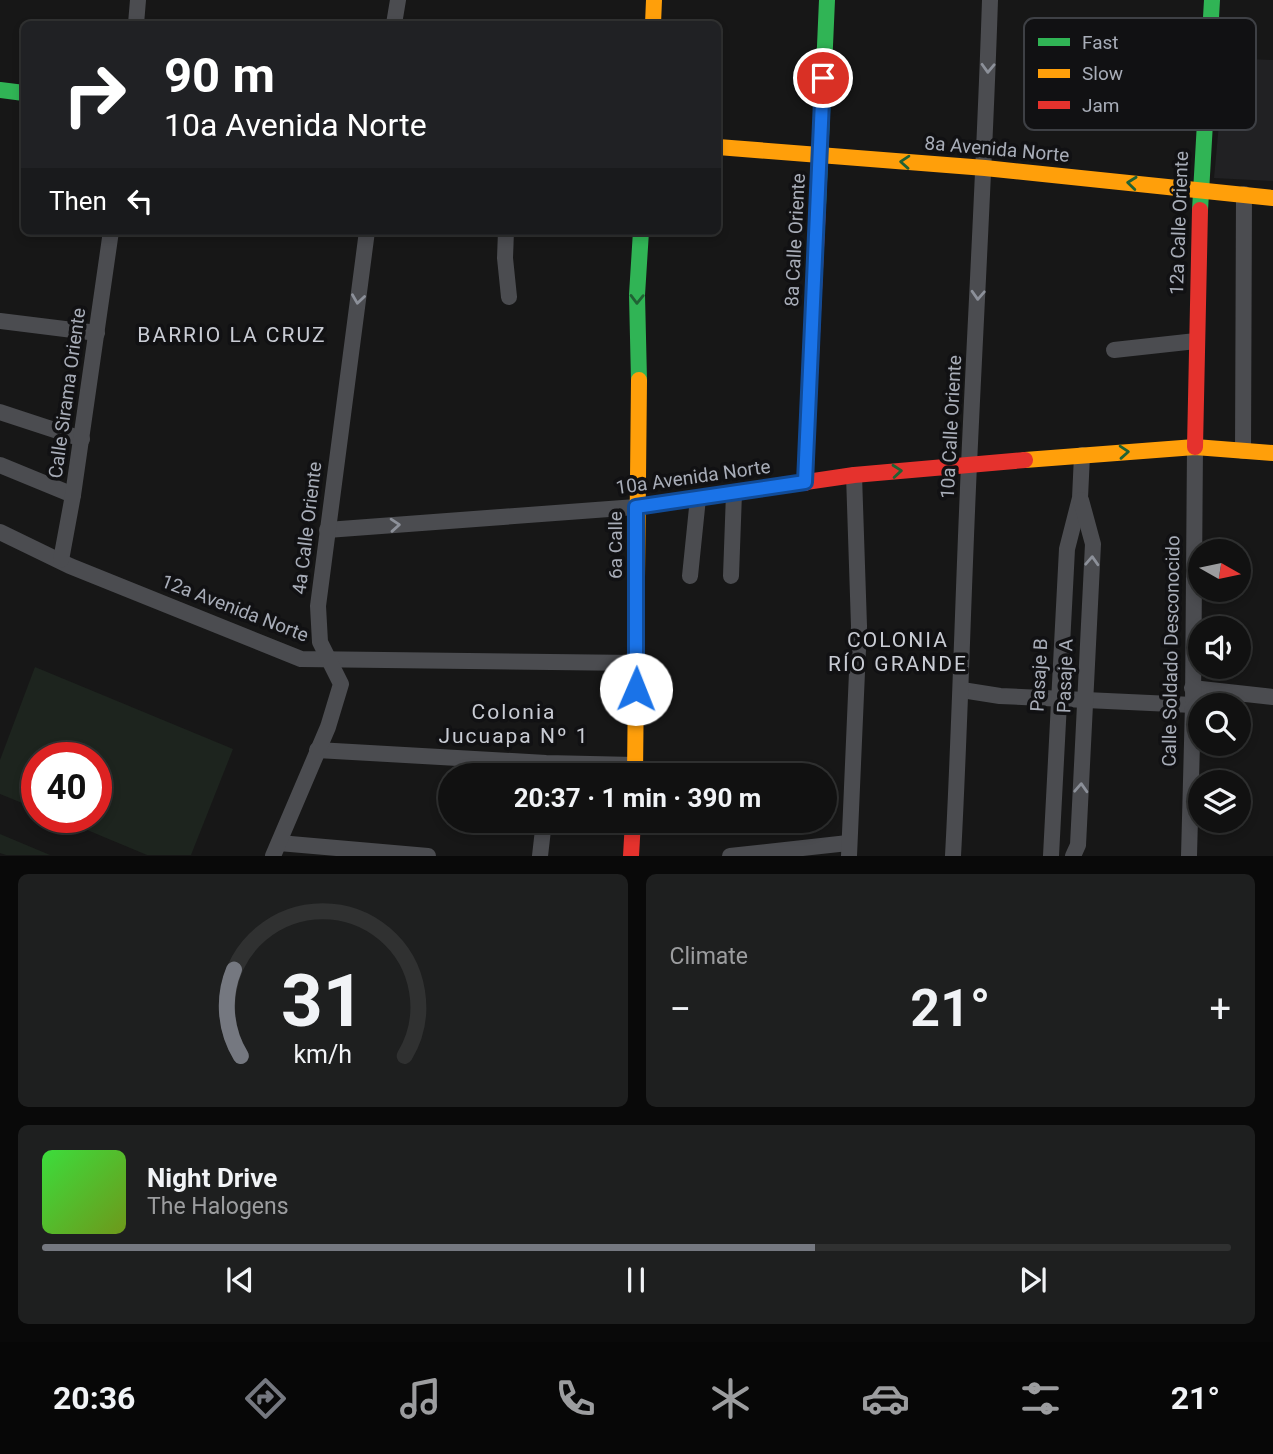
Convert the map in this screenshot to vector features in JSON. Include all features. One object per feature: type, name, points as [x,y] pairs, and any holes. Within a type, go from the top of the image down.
[{"type":"street","points":[[136,21],[138,0]]},
{"type":"street","points":[[394,21],[398,0]]},
{"type":"street","points":[[653,21],[654,0]]},
{"type":"street","name":"8a Calle Oriente","points":[[805,482],[827,0]]},
{"type":"street","name":"10a Calle Oriente","points":[[953,856],[962,690],[969,464],[985,168],[990,0]]},
{"type":"street","name":"12a Calle Oriente","points":[[1211,18],[1212,0]]},
{"type":"street","points":[[0,90],[21,93]]},
{"type":"street","name":"12a Calle Oriente","points":[[1195,447],[1200,189],[1204,130]]},
{"type":"street","name":"8a Avenida Norte","points":[[721,147],[985,168],[1273,198]]},
{"type":"street","points":[[1243,451],[1244,194]]},
{"type":"street","name":"Calle Sirama Oriente","points":[[61,561],[82,439],[110,235]]},
{"type":"street","name":"4a Calle Oriente","points":[[276,849],[328,727],[341,684],[320,642],[318,606],[366,235]]},
{"type":"street","points":[[506,235],[509,297]]},
{"type":"street","name":"6a Calle","points":[[635,763],[639,405],[637,295],[641,235]]},
{"type":"street","points":[[0,321],[97,333]]},
{"type":"street","points":[[1114,350],[1196,341]]},
{"type":"street","points":[[0,412],[82,439]]},
{"type":"street","name":"10a Avenida Norte","points":[[327,530],[636,507],[854,475],[969,464],[1195,447],[1273,453]]},
{"type":"street","name":"Calle Soldado Desconocido","points":[[1193,693],[1195,447]]},
{"type":"street","points":[[1080,498],[1082,455]]},
{"type":"street","points":[[0,465],[73,495]]},
{"type":"street","points":[[730,856],[849,850],[859,626],[854,475]]},
{"type":"street","points":[[731,576],[734,493]]},
{"type":"street","points":[[690,576],[698,498]]},
{"type":"street","name":"Pasaje B","points":[[1051,856],[1067,549],[1080,498]]},
{"type":"street","name":"Pasaje A","points":[[1073,856],[1078,845],[1093,544],[1080,498]]},
{"type":"street","name":"12a Avenida Norte","points":[[0,532],[61,561],[301,659],[637,663]]},
{"type":"street","points":[[962,690],[1000,696],[1086,699],[1188,696]]},
{"type":"street","points":[[1251,697],[1273,697]]},
{"type":"street","points":[[317,750],[474,763]]},
{"type":"street","name":"Calle Soldado Desconocido","points":[[1189,856],[1192,756]]},
{"type":"street","points":[[540,856],[543,833]]},
{"type":"street","points":[[631,856],[632,833]]},
{"type":"street","points":[[276,849],[428,856]]},
{"type":"shaded area","points":[[1256,59],[1273,60],[1273,181],[1214,178],[1218,130],[1256,130]]},
{"type":"shaded area","points":[[35,667],[233,749],[191,855],[147,855],[94,833],[112,833],[112,742],[21,742],[21,803],[0,794],[0,760]]},
{"type":"shaded area","points":[[0,834],[50,855],[0,853]]},
{"type":"traffic: fast","points":[[818,205],[827,0]]},
{"type":"traffic: fast","points":[[1211,18],[1212,0]]},
{"type":"traffic: fast","points":[[0,90],[21,93]]},
{"type":"traffic: fast","points":[[1200,210],[1205,130]]},
{"type":"traffic: fast","points":[[639,380],[637,295],[641,235]]},
{"type":"traffic: slow","points":[[653,21],[654,0]]},
{"type":"traffic: slow","points":[[721,147],[985,168],[1273,198]]},
{"type":"traffic: slow","points":[[635,763],[639,380]]},
{"type":"traffic: slow","points":[[1025,460],[1195,447],[1273,453]]},
{"type":"traffic: jam","points":[[805,483],[818,205]]},
{"type":"traffic: jam","points":[[1195,447],[1200,210]]},
{"type":"traffic: jam","points":[[636,507],[854,475],[1025,460]]},
{"type":"traffic: jam","points":[[631,856],[632,833]]},
{"type":"district","name":"BARRIO LA CRUZ","points":[[232,335]]},
{"type":"district","name":"COLONIA RÍO GRANDE","points":[[898,652]]},
{"type":"district","name":"Colonia Jucuapa Nº 1","points":[[514,724]]},
{"type":"route","points":[[636,689],[636,507],[805,482],[823,78]]}]
